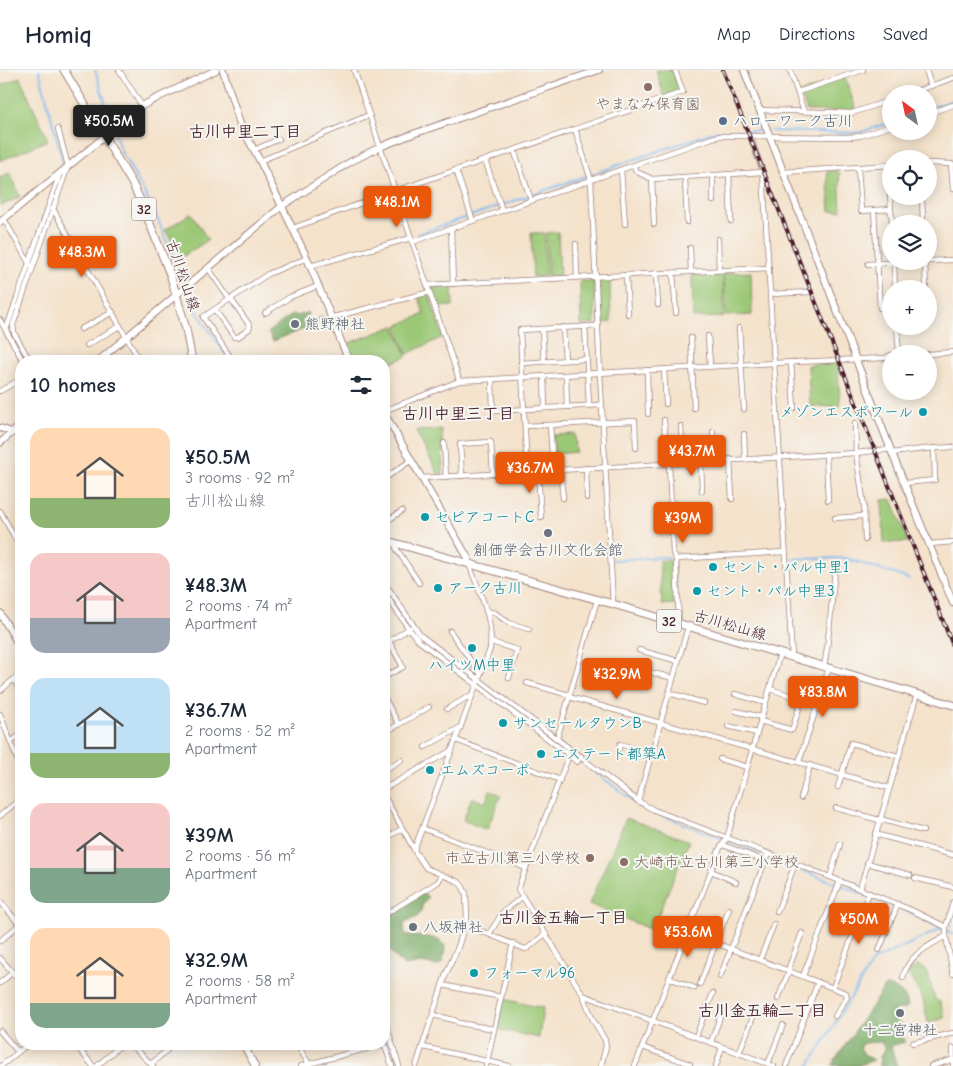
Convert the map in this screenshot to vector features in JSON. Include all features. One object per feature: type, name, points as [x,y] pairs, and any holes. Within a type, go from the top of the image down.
[{"type":"main road","name":"古川松山線","points":[[64,70],[132,183],[143,206],[171,277],[186,329],[191,355]]},
{"type":"main road","name":"古川松山線","points":[[390,542],[613,604],[953,705]]},
{"type":"street","points":[[118,70],[142,106]]},
{"type":"street","points":[[31,266],[2,220],[142,106],[216,70]]},
{"type":"street","points":[[223,70],[240,124],[307,258],[346,355]]},
{"type":"street","points":[[354,70],[459,381]]},
{"type":"street","points":[[105,355],[282,206],[350,162],[380,147],[413,134],[598,70]]},
{"type":"street","points":[[293,228],[683,92],[675,70]]},
{"type":"street","points":[[744,70],[891,451],[953,602]]},
{"type":"street","points":[[790,70],[804,112]]},
{"type":"street","points":[[798,92],[863,70]]},
{"type":"street","points":[[926,70],[931,85]]},
{"type":"street","points":[[934,85],[953,78]]},
{"type":"street","points":[[760,110],[852,113],[882,103]]},
{"type":"street","points":[[938,110],[953,105]]},
{"type":"street","points":[[260,161],[369,115]]},
{"type":"street","points":[[6,330],[68,166],[58,128]]},
{"type":"street","points":[[575,129],[590,177],[613,604]]},
{"type":"street","points":[[310,266],[451,228],[472,217],[530,197],[590,177],[621,170],[720,136],[750,136],[769,133],[860,136],[882,129]]},
{"type":"street","points":[[750,136],[763,172],[792,657]]},
{"type":"street","points":[[254,150],[279,139]]},
{"type":"street","points":[[514,150],[530,197]]},
{"type":"street","points":[[485,160],[501,207]]},
{"type":"street","points":[[937,164],[952,165],[953,189]]},
{"type":"street","points":[[632,166],[636,172],[652,180],[763,172]]},
{"type":"street","points":[[784,172],[882,166]]},
{"type":"street","points":[[858,167],[861,211],[891,209]]},
{"type":"street","points":[[456,170],[472,217]]},
{"type":"street","points":[[621,170],[625,224]]},
{"type":"street","points":[[22,355],[13,325],[60,173]]},
{"type":"street","points":[[729,174],[731,221]]},
{"type":"street","points":[[713,176],[714,201]]},
{"type":"street","points":[[685,178],[687,222]]},
{"type":"street","points":[[652,180],[654,224]]},
{"type":"street","points":[[891,205],[891,215]]},
{"type":"street","points":[[53,208],[137,355]]},
{"type":"street","points":[[874,210],[880,308]]},
{"type":"street","points":[[451,228],[453,284]]},
{"type":"street","points":[[718,239],[720,270]]},
{"type":"street","points":[[576,244],[577,278]]},
{"type":"street","points":[[690,248],[690,272]]},
{"type":"street","points":[[229,355],[203,317],[268,274],[307,258]]},
{"type":"street","points":[[937,261],[953,260]]},
{"type":"street","points":[[868,264],[882,263]]},
{"type":"street","points":[[208,268],[250,326],[250,329],[238,337],[234,336],[215,310]]},
{"type":"street","points":[[428,285],[769,268]]},
{"type":"street","points":[[673,273],[676,313]]},
{"type":"street","points":[[656,274],[658,305]]},
{"type":"street","points":[[626,275],[628,314]]},
{"type":"street","points":[[265,313],[290,297],[318,286]]},
{"type":"street","points":[[330,318],[430,292]]},
{"type":"street","points":[[771,294],[811,292]]},
{"type":"street","points":[[81,329],[113,312]]},
{"type":"street","points":[[0,320],[25,355]]},
{"type":"street","points":[[87,345],[120,326]]},
{"type":"street","points":[[585,326],[589,406]]},
{"type":"street","points":[[527,472],[520,330],[598,326]]},
{"type":"street","points":[[542,328],[544,361]]},
{"type":"street","points":[[564,328],[564,360]]},
{"type":"street","points":[[739,328],[744,410]]},
{"type":"street","points":[[708,336],[710,366]]},
{"type":"street","points":[[691,338],[694,408]]},
{"type":"street","points":[[937,353],[953,352]]},
{"type":"street","points":[[390,410],[459,381],[741,364],[882,358]]},
{"type":"street","points":[[522,363],[587,359]]},
{"type":"street","points":[[792,362],[794,408]]},
{"type":"street","points":[[664,369],[666,404]]},
{"type":"street","points":[[647,370],[648,414]]},
{"type":"street","points":[[566,375],[567,407]]},
{"type":"street","points":[[544,376],[546,408]]},
{"type":"street","points":[[492,379],[493,411],[601,405]]},
{"type":"street","points":[[0,391],[15,382]]},
{"type":"street","points":[[525,426],[635,420],[636,448]]},
{"type":"street","points":[[664,420],[676,559],[679,624]]},
{"type":"street","points":[[390,423],[410,461],[468,558],[486,610],[491,642],[478,682],[414,850]]},
{"type":"street","points":[[854,423],[864,506],[865,540]]},
{"type":"street","points":[[550,425],[553,470]]},
{"type":"street","points":[[681,426],[683,462]]},
{"type":"street","points":[[0,428],[13,432]]},
{"type":"street","points":[[0,443],[13,432]]},
{"type":"street","points":[[713,432],[714,460]]},
{"type":"street","points":[[744,434],[745,459]]},
{"type":"street","points":[[462,476],[460,444],[491,442],[493,474]]},
{"type":"street","points":[[444,443],[446,477]]},
{"type":"street","points":[[421,478],[953,447]]},
{"type":"street","points":[[905,483],[935,480],[934,448]]},
{"type":"street","points":[[826,454],[828,500]]},
{"type":"street","points":[[730,460],[732,499]]},
{"type":"street","points":[[390,475],[410,461]]},
{"type":"street","points":[[701,461],[702,491]]},
{"type":"street","points":[[586,468],[587,498]]},
{"type":"street","points":[[560,470],[563,498]]},
{"type":"street","points":[[538,471],[541,516]]},
{"type":"street","points":[[0,511],[15,538]]},
{"type":"street","points":[[390,519],[402,511]]},
{"type":"street","points":[[835,518],[864,516]]},
{"type":"street","points":[[930,544],[953,542]]},
{"type":"street","points":[[395,543],[396,548],[419,583]]},
{"type":"street","points":[[676,559],[785,552]]},
{"type":"street","points":[[800,762],[826,667],[835,572]]},
{"type":"street","points":[[390,592],[411,627]]},
{"type":"street","points":[[390,600],[411,627],[464,672],[557,739],[579,758],[638,801],[654,810],[767,858],[830,877],[839,883],[860,889],[946,931]]},
{"type":"street","points":[[557,739],[597,600]]},
{"type":"street","points":[[486,610],[495,613],[509,623],[529,629]]},
{"type":"street","points":[[0,613],[15,639]]},
{"type":"street","points":[[390,640],[411,627]]},
{"type":"street","points":[[638,801],[688,627]]},
{"type":"street","points":[[450,631],[481,673]]},
{"type":"street","points":[[491,642],[517,650],[509,678]]},
{"type":"street","points":[[390,643],[403,667],[390,674]]},
{"type":"street","points":[[639,650],[678,661]]},
{"type":"street","points":[[635,1066],[711,871],[725,841],[780,653]]},
{"type":"street","points":[[630,666],[674,678]]},
{"type":"street","points":[[0,691],[14,679]]},
{"type":"street","points":[[478,682],[577,762],[579,758]]},
{"type":"street","points":[[526,683],[889,788]]},
{"type":"street","points":[[736,711],[792,730],[802,698],[770,689]]},
{"type":"street","points":[[669,693],[704,704]]},
{"type":"street","points":[[447,709],[473,694]]},
{"type":"street","points":[[735,694],[766,703]]},
{"type":"street","points":[[860,889],[917,694]]},
{"type":"street","points":[[390,730],[429,707]]},
{"type":"street","points":[[390,708],[399,725]]},
{"type":"street","points":[[0,714],[15,753]]},
{"type":"street","points":[[425,747],[461,726]]},
{"type":"street","points":[[728,726],[757,733]]},
{"type":"street","points":[[11,742],[15,739]]},
{"type":"street","points":[[456,740],[560,780]]},
{"type":"street","points":[[838,787],[851,743],[898,756]]},
{"type":"street","points":[[619,749],[620,744],[652,754]]},
{"type":"street","points":[[390,786],[452,750]]},
{"type":"street","points":[[569,755],[518,889],[583,995],[593,1020],[605,1040],[606,1046],[601,1066]]},
{"type":"street","points":[[720,759],[747,767]]},
{"type":"street","points":[[390,766],[401,760]]},
{"type":"street","points":[[801,798],[810,765]]},
{"type":"street","points":[[0,816],[15,803]]},
{"type":"street","points":[[836,808],[923,831]]},
{"type":"street","points":[[390,810],[426,868],[459,882],[466,894],[466,925],[442,985],[416,1066]]},
{"type":"street","points":[[422,828],[526,868]]},
{"type":"street","points":[[390,836],[402,829]]},
{"type":"street","points":[[875,834],[953,855]]},
{"type":"street","points":[[725,841],[767,858]]},
{"type":"street","points":[[830,877],[840,844]]},
{"type":"street","points":[[720,977],[767,858]]},
{"type":"street","points":[[867,863],[953,887]]},
{"type":"street","points":[[777,912],[794,866]]},
{"type":"street","points":[[711,871],[736,882]]},
{"type":"street","points":[[390,910],[438,882],[442,875]]},
{"type":"street","points":[[803,976],[839,883]]},
{"type":"street","points":[[833,987],[868,894]]},
{"type":"street","points":[[489,934],[503,912],[522,897]]},
{"type":"street","points":[[0,902],[15,918]]},
{"type":"street","points":[[953,902],[946,931],[953,974]]},
{"type":"street","points":[[879,950],[897,906]]},
{"type":"street","points":[[700,984],[729,909]]},
{"type":"street","points":[[760,959],[774,924]]},
{"type":"street","points":[[466,925],[524,949],[528,948],[545,934]]},
{"type":"street","points":[[0,942],[15,928]]},
{"type":"street","points":[[903,978],[904,971],[918,953],[946,931]]},
{"type":"street","points":[[687,932],[846,993],[847,997],[835,1016]]},
{"type":"street","points":[[778,999],[802,933]]},
{"type":"street","points":[[487,1064],[513,943]]},
{"type":"street","points":[[0,958],[15,974]]},
{"type":"street","points":[[0,983],[13,972]]},
{"type":"street","points":[[669,978],[695,988]]},
{"type":"street","points":[[786,1066],[818,982]]},
{"type":"street","points":[[442,985],[501,997]]},
{"type":"street","points":[[696,1036],[713,993]]},
{"type":"street","points":[[583,995],[774,1066]]},
{"type":"street","points":[[711,1042],[722,1012]]},
{"type":"street","points":[[739,1053],[755,1012]]},
{"type":"street","points":[[433,1015],[460,1023],[494,1029]]},
{"type":"street","points":[[768,1064],[783,1025]]},
{"type":"street","points":[[0,1031],[15,1048]]},
{"type":"street","points":[[912,1043],[953,1033]]},
{"type":"street","points":[[390,1037],[399,1066]]},
{"type":"street","points":[[716,1066],[722,1046]]},
{"type":"street","points":[[422,1047],[487,1064],[509,1066]]},
{"type":"street","points":[[642,1047],[690,1064]]},
{"type":"street","points":[[952,1066],[953,1048]]},
{"type":"street","points":[[1,1066],[20,1050]]},
{"type":"street","points":[[80,1050],[95,1066],[115,1050]]},
{"type":"street","points":[[136,1050],[150,1065],[167,1050]]},
{"type":"street","points":[[247,1050],[256,1066]]},
{"type":"street","points":[[301,1050],[310,1065]]},
{"type":"street","points":[[301,1066],[360,1050]]},
{"type":"street","points":[[386,1050],[392,1066]]},
{"type":"street","points":[[931,1066],[952,1060]]},
{"type":"green space","points":[[656,70],[673,70],[680,91],[664,96]]},
{"type":"green space","points":[[20,77],[48,140],[0,161],[0,86]]},
{"type":"green space","points":[[845,77],[856,109],[853,111],[807,111],[800,93]]},
{"type":"green space","points":[[827,171],[839,172],[841,211],[830,211]]},
{"type":"green space","points":[[10,173],[20,197],[0,206],[0,177]]},
{"type":"green space","points":[[191,213],[208,240],[182,257],[165,230]]},
{"type":"green space","points":[[558,232],[560,276],[548,276],[546,233]]},
{"type":"green space","points":[[531,233],[544,233],[546,276],[533,277]]},
{"type":"green space","points":[[751,272],[752,315],[726,316],[724,273]]},
{"type":"green space","points":[[723,274],[724,317],[693,318],[692,275]]},
{"type":"green space","points":[[610,279],[611,322],[600,323],[598,280]]},
{"type":"green space","points":[[580,281],[594,281],[595,324],[581,325]]},
{"type":"green space","points":[[452,287],[453,306],[437,307],[430,290],[431,288]]},
{"type":"green space","points":[[429,294],[443,337],[407,354],[396,326],[424,314],[419,298]]},
{"type":"green space","points":[[308,312],[308,315],[302,320],[303,323],[322,317],[324,321],[273,341],[268,332],[293,314],[298,316]]},
{"type":"green space","points":[[394,326],[407,356],[390,363],[390,355],[349,355],[344,345]]},
{"type":"green space","points":[[838,363],[840,406],[810,407],[808,365]]},
{"type":"green space","points":[[442,430],[443,474],[438,474],[416,431]]},
{"type":"green space","points":[[575,434],[576,452],[554,454],[553,435]]},
{"type":"green space","points":[[892,499],[908,542],[884,543],[882,500]]},
{"type":"green space","points":[[670,560],[674,562],[676,604],[662,605],[659,561]]},
{"type":"green space","points":[[490,790],[501,795],[487,830],[463,820],[472,797],[485,803]]},
{"type":"green space","points":[[626,818],[689,841],[652,930],[589,904]]},
{"type":"green space","points":[[424,893],[428,897],[419,915],[405,922],[405,934],[434,938],[442,942],[445,946],[443,962],[438,966],[421,963],[405,966],[402,964],[390,949],[390,913]]},
{"type":"green space","points":[[918,965],[927,972],[935,999],[940,1002],[945,1018],[928,1023],[923,1000],[908,973]]},
{"type":"green space","points":[[885,986],[893,987],[900,991],[908,1005],[905,1009],[896,1009],[891,1016],[900,1024],[905,1042],[891,1046],[897,1066],[880,1066],[880,1057],[885,1049],[881,1042],[863,1043],[860,1048],[865,1055],[874,1060],[856,1066],[832,1065]]},
{"type":"green space","points":[[503,999],[543,1008],[539,1038],[497,1029]]},
{"type":"waterway","points":[[39,70],[64,166]]},
{"type":"waterway","points":[[95,70],[112,124]]},
{"type":"waterway","points":[[938,106],[953,100]]},
{"type":"waterway","points":[[771,131],[853,133],[882,125]]},
{"type":"waterway","points":[[418,234],[717,131],[766,131]]},
{"type":"waterway","points":[[115,134],[121,151],[155,212],[177,268]]},
{"type":"waterway","points":[[46,224],[62,177]]},
{"type":"waterway","points":[[23,355],[10,329],[37,250]]},
{"type":"waterway","points":[[189,300],[226,355]]},
{"type":"waterway","points":[[682,556],[692,556]]},
{"type":"waterway","points":[[613,560],[668,557]]},
{"type":"waterway","points":[[789,559],[845,558],[909,579]]},
{"type":"waterway","points":[[390,596],[415,633]]},
{"type":"waterway","points":[[418,637],[641,807],[894,906]]},
{"type":"waterway","points":[[901,908],[953,934]]},
{"type":"waterway","points":[[809,1066],[873,961],[941,929]]},
{"type":"waterway","points":[[390,1048],[395,1066]]},
{"type":"waterway","points":[[140,1050],[150,1059]]},
{"type":"railway","points":[[723,70],[953,646]]},
{"type":"place","name":"やまなみ保育園","points":[[648,87]]},
{"type":"place","name":"ハローワーク古川","points":[[723,121]]},
{"type":"place","name":"熊野神社","points":[[295,324]]},
{"type":"place","name":"メゾンエスポワール","points":[[923,412]]},
{"type":"place","name":"セピアコートC","points":[[425,517]]},
{"type":"place","name":"創価学会古川文化会館","points":[[548,533]]},
{"type":"place","name":"セント・パル中里1","points":[[713,567]]},
{"type":"place","name":"アーク古川","points":[[438,588]]},
{"type":"place","name":"セント・パル中里3","points":[[697,591]]},
{"type":"place","name":"ハイツM中里","points":[[472,648]]},
{"type":"place","name":"サンセールタウンB","points":[[503,723]]},
{"type":"place","name":"エステート都築A","points":[[541,754]]},
{"type":"place","name":"エムズコーポ","points":[[430,770]]},
{"type":"place","name":"市立古川第三小学校","points":[[590,858]]},
{"type":"place","name":"大崎市立古川第三小学校","points":[[624,862]]},
{"type":"place","name":"八坂神社","points":[[413,927]]},
{"type":"place","name":"フォーマル96","points":[[474,973]]},
{"type":"place","name":"十二宮神社","points":[[900,1013]]},
{"type":"district","name":"古川中里二丁目","points":[[245,131]]},
{"type":"district","name":"古川中里三丁目","points":[[458,413]]},
{"type":"district","name":"古川金五輪一丁目","points":[[563,917]]},
{"type":"district","name":"古川金五輪二丁目","points":[[762,1010]]}]
